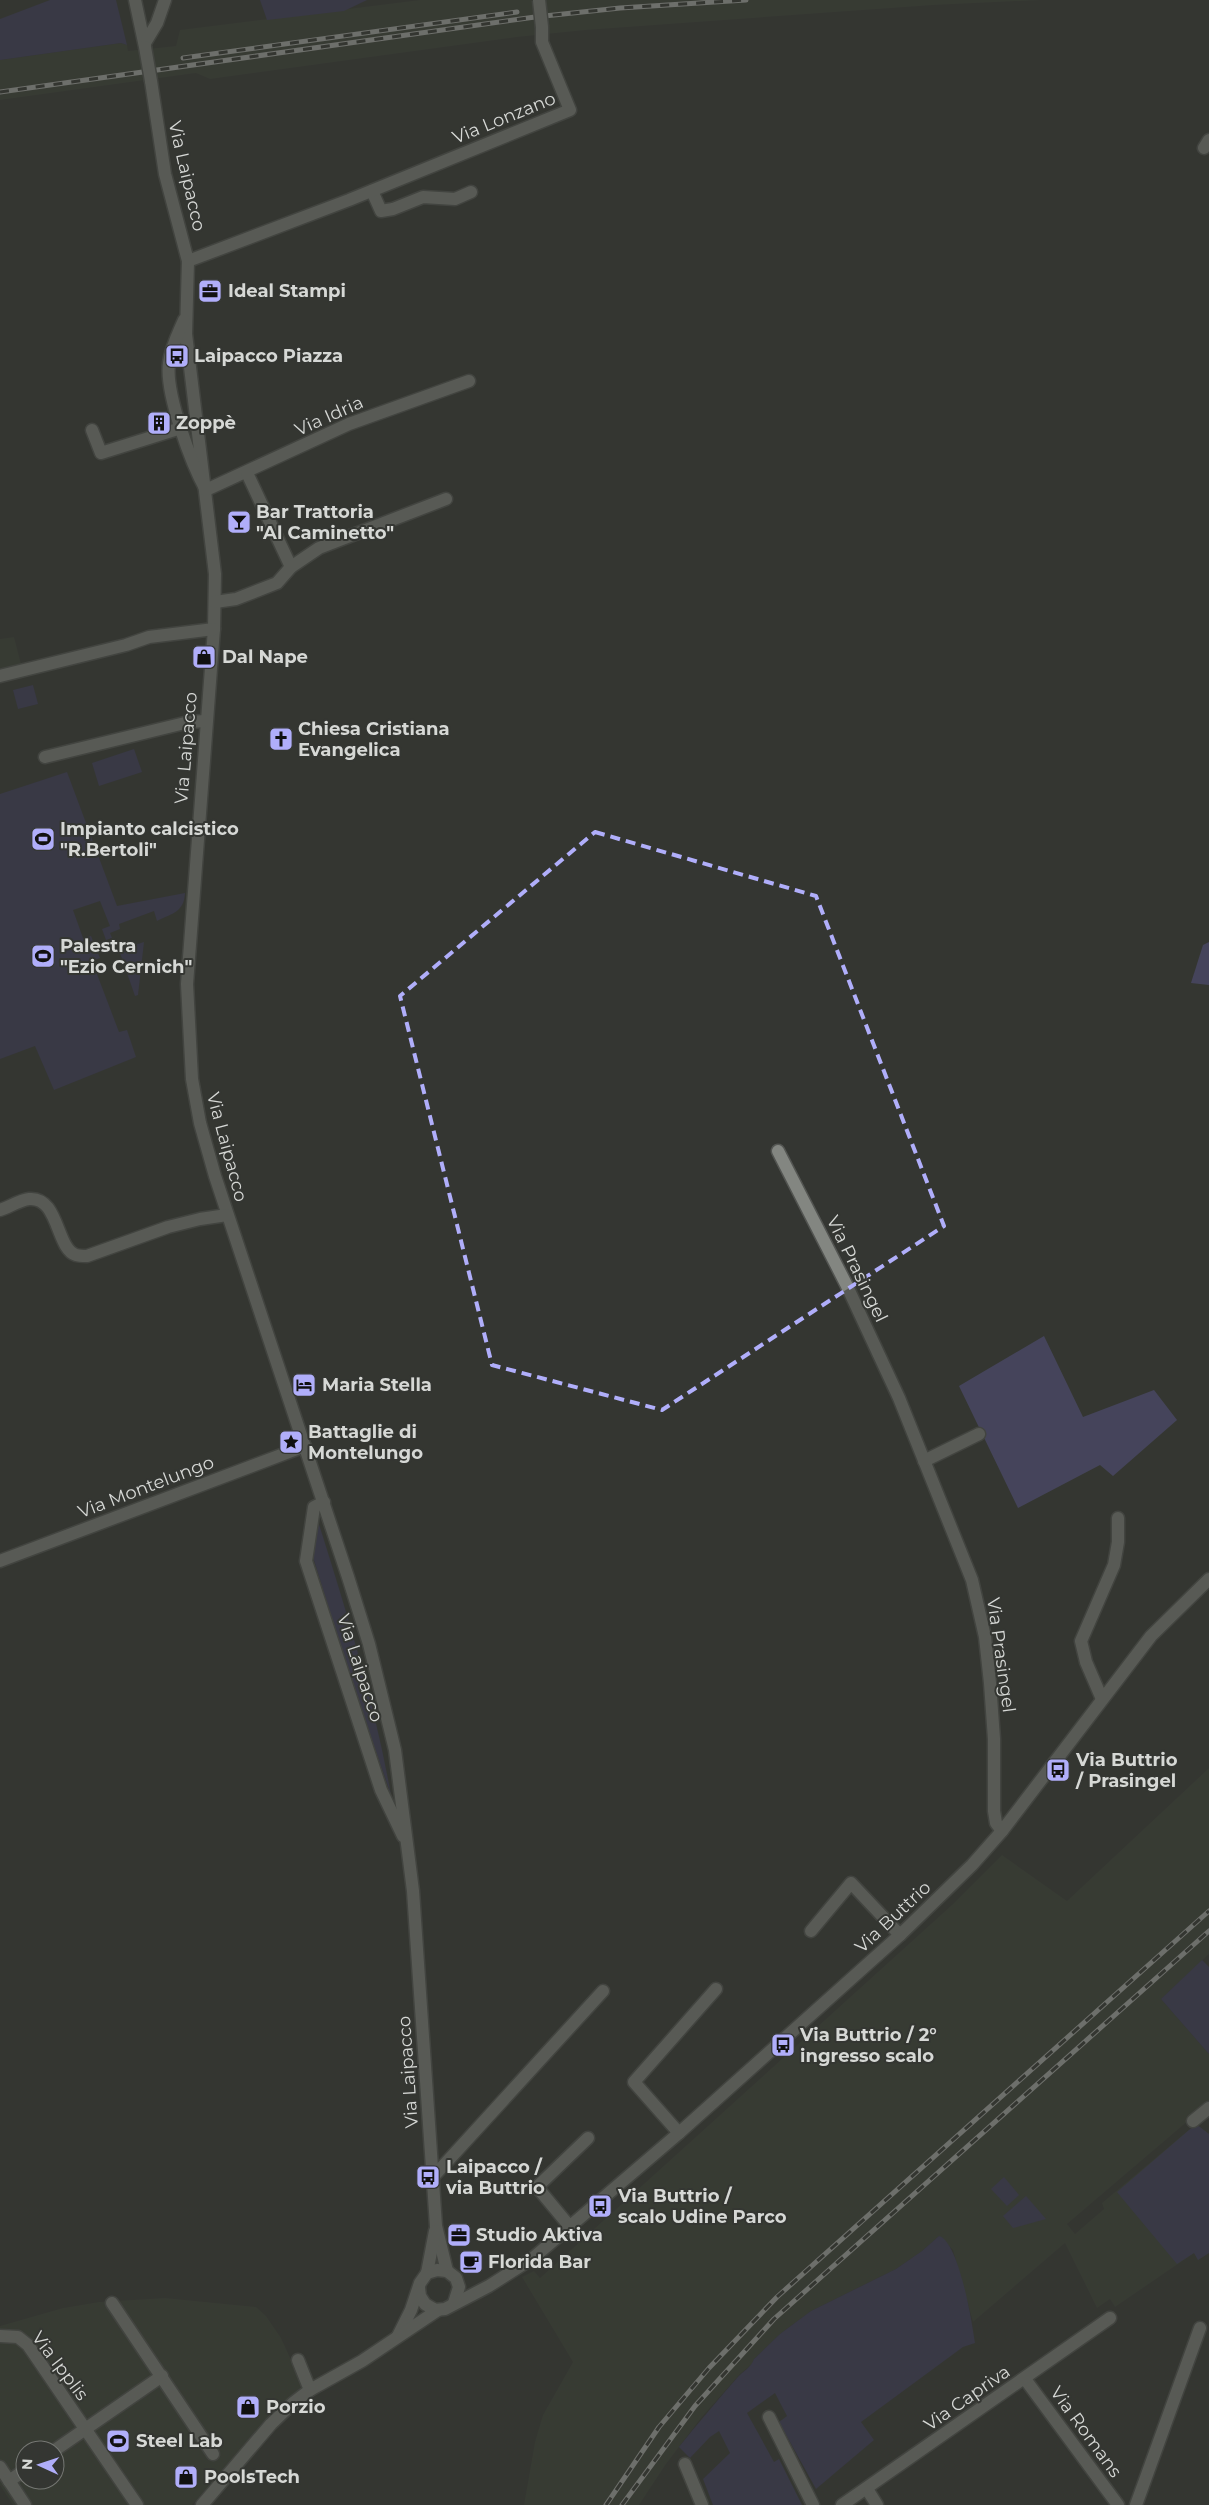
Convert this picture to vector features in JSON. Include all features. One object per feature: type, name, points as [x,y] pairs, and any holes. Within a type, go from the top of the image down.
[{"type":"street","name":"Via Laipacco","points":[[135,0],[145,45],[165,174],[188,261],[186,318],[215,574],[214,629],[187,984],[188,1034],[192,1079],[200,1123],[227,1215],[324,1502],[369,1644],[385,1704],[401,1788],[408,1845],[413,1891],[436,2226],[447,2271]]},
{"type":"street","points":[[145,45],[158,23],[165,0]]},
{"type":"street","name":"Via Lonzano","points":[[188,261],[372,191],[570,110],[542,42],[539,0]]},
{"type":"street","points":[[372,191],[381,211],[393,209],[423,197],[455,199],[471,192]]},
{"type":"street","name":"Via Laipacco","points":[[186,318],[174,341],[168,374],[181,428],[194,469],[206,490]]},
{"type":"street","name":"Via Idria","points":[[206,490],[349,424],[469,381]]},
{"type":"street","points":[[92,430],[101,453],[181,428]]},
{"type":"street","points":[[247,472],[292,566]]},
{"type":"street","points":[[215,602],[243,597],[277,583],[292,566],[326,545],[446,499]]},
{"type":"street","points":[[0,676],[126,645],[149,637],[214,629]]},
{"type":"street","points":[[45,757],[189,722],[206,721]]},
{"type":"street","name":"Via Prasingel","points":[[778,1150],[846,1284],[901,1403],[960,1545],[976,1596],[985,1637],[993,1713],[994,1811],[996,1823],[1002,1831]]},
{"type":"street","name":"Via Laipacco","points":[[0,1210],[30,1199],[43,1203],[52,1214],[67,1248],[75,1255],[88,1256],[146,1235],[200,1219],[227,1215]]},
{"type":"street","points":[[924,1461],[979,1434]]},
{"type":"street","name":"Via Montelungo","points":[[0,1562],[305,1446]]},
{"type":"street","name":"Via Laipacco","points":[[324,1502],[314,1508],[306,1561],[381,1790],[408,1845]]},
{"type":"street","points":[[1102,1699],[1086,1662],[1081,1641],[1114,1565],[1118,1542],[1118,1518]]},
{"type":"street","name":"Via Buttrio","points":[[202,2505],[271,2424],[310,2390],[362,2361],[438,2310],[445,2309],[484,2289],[533,2258],[571,2228],[679,2133],[900,1935],[972,1866],[1002,1831],[1151,1636],[1209,1579]]},
{"type":"street","points":[[811,1931],[851,1883],[900,1935]]},
{"type":"street","points":[[679,2133],[634,2082],[716,1989]]},
{"type":"street","points":[[433,2177],[603,1991]]},
{"type":"street","points":[[1192,2121],[1209,2108]]},
{"type":"street","points":[[571,2228],[537,2187],[588,2138]]},
{"type":"street","name":"Via Laipacco","points":[[427,2273],[436,2226]]},
{"type":"street","points":[[397,2338],[422,2278],[427,2273],[437,2270],[447,2271],[458,2284],[459,2293],[454,2303]]},
{"type":"street","points":[[458,2284],[484,2289]]},
{"type":"street","points":[[419,2288],[420,2296],[425,2304],[438,2310]]},
{"type":"street","points":[[112,2303],[213,2454]]},
{"type":"street","name":"Via Capriva","points":[[842,2505],[1026,2379],[1110,2318]]},
{"type":"street","points":[[1136,2505],[1200,2328]]},
{"type":"street","name":"Via Ipplis","points":[[0,2336],[18,2337],[28,2345],[137,2505]]},
{"type":"street","points":[[298,2360],[310,2390]]},
{"type":"street","name":"Via Ipplis","points":[[65,2443],[162,2376]]},
{"type":"street","name":"Via Romans","points":[[1026,2379],[1118,2505]]},
{"type":"street","points":[[769,2417],[813,2505]]},
{"type":"street","points":[[685,2464],[702,2505]]},
{"type":"street","points":[[0,2467],[25,2505]]},
{"type":"street","points":[[9,2481],[15,2477]]},
{"type":"street","points":[[867,2489],[877,2505]]},
{"type":"highlighted area","points":[[595,832],[816,896],[944,1226],[662,1410],[492,1365],[400,996]]},
{"type":"shaded area","points":[[50,0],[116,0],[127,45],[121,43],[0,60],[0,19]]},
{"type":"shaded area","points":[[260,0],[367,0],[344,11],[267,20]]},
{"type":"shaded area","points":[[420,0],[1042,0],[934,5],[586,30],[517,37],[210,79],[196,73],[0,100],[0,60],[121,43],[127,45],[128,51],[176,46],[180,30]]},
{"type":"shaded area","points":[[14,637],[21,664],[0,669],[0,639]]},
{"type":"shaded area","points":[[33,685],[38,704],[18,709],[13,690]]},
{"type":"shaded area","points":[[134,749],[142,772],[99,786],[92,763]]},
{"type":"shaded area","points":[[67,772],[117,906],[185,893],[180,908],[173,914],[157,921],[154,911],[119,924],[120,929],[110,933],[112,938],[106,940],[102,929],[110,926],[100,901],[73,910],[83,938],[91,936],[100,958],[92,961],[119,1032],[127,1030],[136,1057],[54,1090],[35,1046],[0,1059],[0,794]]},
{"type":"shaded area","points":[[144,942],[138,995],[135,996],[119,950]]},
{"type":"shaded area","points":[[1209,942],[1209,985],[1191,983],[1203,945]]},
{"type":"shaded area","points":[[1044,1336],[1083,1417],[1154,1390],[1177,1420],[1113,1476],[1100,1465],[1018,1508],[959,1386]]},
{"type":"shaded area","points":[[317,1518],[368,1690],[391,1795],[347,1667],[313,1557]]},
{"type":"shaded area","points":[[1209,1768],[1209,1954],[1161,1999],[1209,2054],[1209,2103],[1067,2224],[1075,2234],[1104,2209],[1102,2203],[1196,2124],[1209,2134],[1209,2253],[1198,2260],[1194,2253],[1115,2307],[1110,2299],[1097,2308],[1065,2243],[973,2322],[953,2250],[939,2236],[922,2251],[896,2269],[811,2311],[780,2334],[754,2359],[752,2364],[740,2374],[701,2418],[666,2464],[639,2505],[524,2505],[535,2442],[543,2415],[573,2362],[522,2277],[534,2271],[540,2278],[953,1904],[1002,1855],[1067,1901]]},
{"type":"shaded area","points":[[1202,1960],[1209,1967],[1209,2054],[1161,1999]]},
{"type":"shaded area","points":[[1196,2124],[1209,2134],[1209,2253],[1198,2260],[1194,2253],[1177,2264],[1117,2192]]},
{"type":"shaded area","points":[[1004,2177],[1019,2195],[1007,2206],[991,2189]]},
{"type":"shaded area","points":[[1026,2196],[1046,2219],[1013,2228],[1003,2216]]},
{"type":"shaded area","points":[[939,2236],[946,2241],[953,2252],[968,2301],[975,2343],[963,2347],[861,2422],[874,2440],[816,2489],[779,2422],[787,2416],[775,2393],[747,2413],[774,2462],[779,2459],[802,2505],[713,2505],[703,2479],[730,2453],[719,2431],[710,2437],[690,2458],[679,2447],[700,2421],[737,2378],[751,2365],[754,2359],[780,2334],[811,2311],[896,2269],[922,2251]]},
{"type":"shaded area","points":[[165,2298],[256,2307],[266,2316],[281,2338],[303,2386],[273,2412],[192,2505],[13,2505],[0,2485],[0,2326],[63,2308],[99,2302]]},
{"type":"railway","points":[[0,92],[535,17],[620,8],[746,0]]},
{"type":"railway","points":[[183,58],[517,12]]},
{"type":"railway","points":[[606,2505],[659,2427],[709,2368],[777,2297],[1209,1911]]},
{"type":"railway","points":[[622,2505],[695,2406],[774,2319],[1209,1931]]},
{"type":"place","name":"Ideal Stampi","points":[[210,291]]},
{"type":"place","name":"Laipacco Piazza","points":[[177,356]]},
{"type":"place","name":"Zoppè","points":[[159,423]]},
{"type":"place","name":"Bar Trattoria \"Al Caminetto\"","points":[[239,522]]},
{"type":"place","name":"Dal Nape","points":[[204,657]]},
{"type":"place","name":"Chiesa Cristiana Evangelica","points":[[281,739]]},
{"type":"place","name":"Impianto calcistico \"R.Bertoli\"","points":[[43,839]]},
{"type":"place","name":"Palestra \"Ezio Cernich\"","points":[[43,956]]},
{"type":"place","name":"Maria Stella","points":[[304,1385]]},
{"type":"place","name":"Battaglie di Montelungo","points":[[291,1442]]},
{"type":"place","name":"Via Buttrio / Prasingel","points":[[1058,1770]]},
{"type":"place","name":"Via Buttrio / 2° ingresso scalo","points":[[783,2045]]},
{"type":"place","name":"Laipacco / via Buttrio","points":[[428,2177]]},
{"type":"place","name":"Via Buttrio / scalo Udine Parco","points":[[600,2206]]},
{"type":"place","name":"Studio Aktiva","points":[[459,2235]]},
{"type":"place","name":"Florida Bar","points":[[471,2262]]},
{"type":"place","name":"Porzio","points":[[248,2407]]},
{"type":"place","name":"Steel Lab","points":[[118,2441]]},
{"type":"place","name":"PoolsTech","points":[[186,2477]]}]
